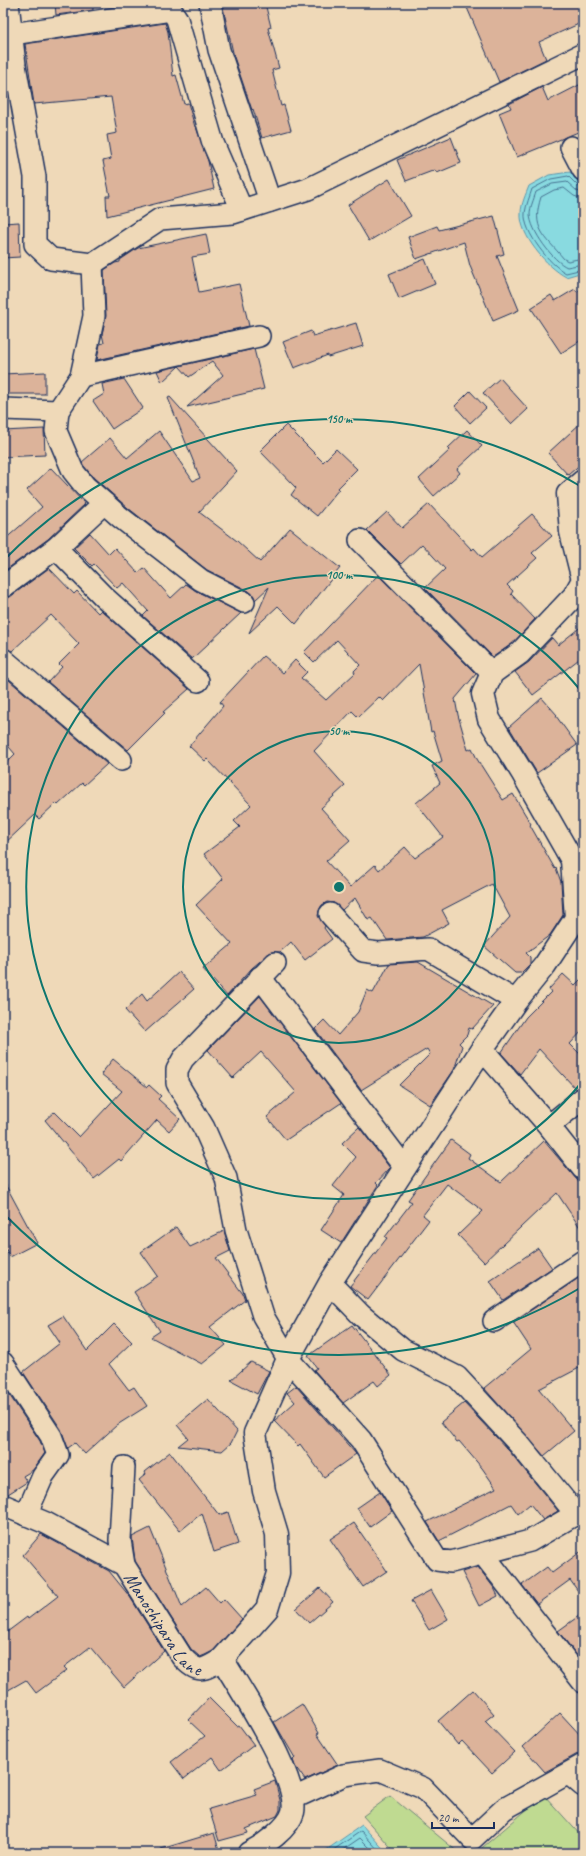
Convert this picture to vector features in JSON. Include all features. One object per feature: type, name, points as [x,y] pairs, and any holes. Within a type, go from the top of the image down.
[{"type":"street","points":[[8,3],[12,34],[9,65],[35,177],[35,244],[51,259],[92,264],[160,219],[233,213],[308,189],[583,54]]},
{"type":"street","points":[[210,3],[219,50],[256,206]]},
{"type":"street","points":[[12,34],[171,10],[177,18],[213,143],[256,206]]},
{"type":"street","points":[[571,146],[583,170]]},
{"type":"street","points":[[92,264],[94,316],[81,376],[58,411],[56,431],[73,471],[85,486],[104,503],[201,580],[244,602]]},
{"type":"street","points":[[81,376],[259,336]]},
{"type":"street","points":[[3,409],[58,411]]},
{"type":"street","points":[[249,1853],[270,1839],[285,1825],[293,1813],[294,1798],[269,1737],[222,1659],[267,1609],[278,1573],[277,1534],[264,1491],[255,1434],[288,1359],[330,1283],[482,1049],[545,965],[576,918],[572,860],[523,774],[489,719],[483,694],[492,673],[520,653],[574,596],[583,580],[571,532],[568,494],[583,481]]},
{"type":"street","points":[[3,587],[56,548],[104,503]]},
{"type":"street","points":[[360,540],[492,673]]},
{"type":"street","points":[[56,548],[103,596],[198,680]]},
{"type":"street","points":[[3,659],[121,760]]},
{"type":"street","points":[[330,914],[363,951],[378,953],[428,949],[516,1002]]},
{"type":"street","points":[[330,1283],[360,1315],[403,1350],[457,1377],[580,1511],[530,1541],[451,1562],[437,1560],[361,1440],[288,1359],[263,1316],[236,1230],[226,1178],[204,1128],[177,1083],[177,1070],[183,1059],[267,970],[405,1168]]},
{"type":"street","points":[[482,1049],[549,1126],[583,1169]]},
{"type":"street","points":[[549,1126],[583,1098]]},
{"type":"street","points":[[494,1321],[583,1261]]},
{"type":"street","points":[[3,1363],[51,1436],[58,1455],[43,1476],[26,1515]]},
{"type":"street","points":[[124,1467],[120,1540],[124,1566]]},
{"type":"street","name":"Manoshipara Lane","points":[[3,1505],[46,1523],[124,1566],[182,1656],[191,1667],[200,1670],[209,1667],[222,1659]]},
{"type":"street","points":[[483,1554],[583,1682]]},
{"type":"street","points":[[294,1798],[344,1775],[380,1770],[423,1788],[472,1839],[504,1809],[578,1775]]},
{"type":"green space","points":[[544,1795],[583,1838],[583,1853],[476,1853]]},
{"type":"green space","points":[[390,1796],[459,1853],[396,1853],[363,1816]]},
{"type":"water","points":[[570,172],[583,187],[583,272],[566,277],[543,258],[529,240],[522,222],[521,210],[529,186],[549,175]]},
{"type":"water","points":[[362,1825],[387,1853],[322,1853]]},
{"type":"building","points":[[55,3],[93,3],[93,10],[56,15]]},
{"type":"building","points":[[222,3],[265,3],[271,27],[268,28],[279,68],[272,70],[281,106],[284,105],[291,130],[262,138],[234,57]]},
{"type":"building","points":[[465,3],[583,3],[583,22],[539,42],[546,59],[499,82]]},
{"type":"building","points":[[165,23],[168,32],[173,76],[176,75],[184,104],[188,103],[195,127],[208,161],[214,189],[107,216],[106,196],[110,196],[103,161],[111,159],[107,135],[117,133],[111,97],[34,104],[25,44]]},
{"type":"building","points":[[583,83],[583,130],[517,157],[499,113],[511,108],[509,104],[542,87],[548,101]]},
{"type":"building","points":[[451,137],[461,163],[437,173],[435,170],[406,181],[397,160]]},
{"type":"building","points":[[389,179],[411,216],[369,241],[348,205]]},
{"type":"building","points":[[494,216],[504,254],[497,256],[519,310],[493,321],[470,266],[464,242],[416,259],[408,237],[437,226],[439,230]]},
{"type":"building","points":[[19,222],[20,257],[3,258],[3,223]]},
{"type":"building","points":[[206,234],[210,254],[192,257],[199,292],[239,284],[249,326],[97,360],[100,344],[104,343],[102,334],[106,316],[104,270],[115,263],[120,262],[120,260],[138,248]]},
{"type":"building","points":[[425,259],[435,284],[399,299],[389,274]]},
{"type":"building","points":[[583,288],[583,339],[561,353],[531,308],[551,295],[555,301],[575,289],[577,292]]},
{"type":"building","points":[[356,323],[363,346],[328,357],[328,355],[294,368],[283,342],[311,331],[313,336]]},
{"type":"building","points":[[254,349],[264,389],[187,407],[223,375],[212,361],[189,377],[179,366]]},
{"type":"building","points":[[179,366],[162,382],[157,371]]},
{"type":"building","points":[[45,372],[45,394],[3,394],[3,374]]},
{"type":"building","points":[[500,378],[528,409],[512,424],[483,393]]},
{"type":"building","points":[[124,379],[143,408],[112,429],[93,401],[104,394],[102,384]]},
{"type":"building","points":[[470,391],[486,408],[470,423],[455,406]]},
{"type":"building","points":[[170,397],[237,471],[199,512],[237,541],[260,562],[290,528],[340,568],[296,624],[278,606],[249,633],[269,587],[255,600],[249,591],[207,570],[128,508],[94,478],[83,465],[82,462],[110,438],[127,458],[159,431],[193,481],[200,478],[168,398]]},
{"type":"building","points":[[583,421],[583,462],[568,475],[548,453]]},
{"type":"building","points":[[286,425],[323,462],[336,449],[357,469],[338,488],[339,489],[317,516],[291,495],[296,488],[260,451]]},
{"type":"building","points":[[44,429],[45,455],[3,457],[3,431]]},
{"type":"building","points":[[467,430],[482,446],[457,469],[460,473],[434,496],[419,479],[450,450],[448,448]]},
{"type":"building","points":[[51,468],[85,504],[48,539],[3,572],[3,541],[42,507],[27,490]]},
{"type":"building","points":[[429,504],[472,550],[474,548],[482,557],[532,514],[552,536],[532,553],[537,558],[507,585],[513,591],[511,594],[535,619],[512,644],[493,657],[425,588],[445,569],[422,544],[401,564],[367,530],[387,512],[402,528]]},
{"type":"building","points":[[90,533],[109,554],[115,548],[138,573],[144,568],[171,598],[186,584],[196,591],[241,613],[192,659],[143,616],[148,611],[123,583],[117,588],[94,564],[92,566],[74,548]]},
{"type":"building","points":[[49,568],[74,594],[77,591],[98,613],[101,610],[189,689],[163,712],[165,713],[128,750],[48,682],[62,667],[59,664],[79,644],[51,615],[12,651],[3,647],[3,599],[10,597]]},
{"type":"building","points":[[378,575],[476,674],[455,699],[468,750],[472,748],[477,759],[503,800],[513,794],[555,869],[556,868],[561,882],[563,915],[550,935],[526,953],[530,957],[530,964],[521,973],[515,973],[484,946],[510,917],[492,884],[442,910],[449,923],[423,937],[387,940],[372,918],[368,920],[355,898],[342,910],[334,903],[327,902],[322,905],[318,916],[332,939],[305,960],[291,942],[280,952],[271,952],[252,968],[227,996],[203,969],[232,944],[196,905],[223,879],[204,854],[240,827],[234,821],[251,805],[207,759],[205,761],[189,746],[223,706],[220,702],[263,656],[283,673],[295,660],[307,672],[301,678],[326,700],[355,673],[354,671],[360,665],[337,640],[314,662],[304,652]],"holes":[[[419,664],[431,732],[433,731],[442,761],[432,766],[440,783],[416,803],[443,837],[415,858],[405,847],[379,870],[375,865],[350,887],[326,861],[350,840],[321,808],[345,786],[314,751],[352,711],[358,717],[379,697],[383,701]]]},
{"type":"building","points":[[583,625],[583,656],[533,695],[515,672],[529,662],[552,638],[558,645]]},
{"type":"building","points":[[3,675],[107,764],[84,785],[82,783],[58,805],[56,803],[39,819],[35,815],[3,845],[3,766],[15,754],[3,740]]},
{"type":"building","points":[[542,698],[557,715],[556,716],[577,745],[537,773],[509,727]]},
{"type":"building","points":[[418,962],[493,1006],[472,1029],[469,1028],[467,1035],[459,1043],[462,1046],[454,1070],[430,1105],[399,1085],[430,1054],[427,1049],[361,1090],[315,1029],[324,1020],[338,1035],[358,1012],[367,990],[373,993],[389,964]]},
{"type":"building","points":[[179,972],[194,989],[145,1032],[125,1010],[142,994],[147,1001]]},
{"type":"building","points":[[563,974],[575,985],[583,977],[583,1030],[570,1044],[583,1057],[583,1086],[576,1089],[539,1049],[520,1074],[501,1053],[526,1017],[551,992],[549,989]]},
{"type":"building","points":[[260,996],[341,1103],[286,1140],[267,1117],[296,1092],[261,1052],[233,1078],[208,1050]]},
{"type":"building","points":[[113,1059],[147,1087],[149,1085],[161,1096],[158,1099],[180,1119],[169,1131],[157,1120],[121,1161],[119,1159],[94,1179],[45,1120],[54,1112],[79,1137],[122,1091],[101,1074]]},
{"type":"building","points":[[359,1127],[390,1168],[376,1183],[378,1185],[341,1243],[321,1230],[344,1195],[333,1186],[356,1157],[342,1143]]},
{"type":"building","points":[[451,1140],[470,1154],[468,1158],[501,1182],[544,1141],[583,1187],[583,1232],[557,1193],[484,1262],[458,1235],[483,1211],[447,1184],[423,1215],[429,1220],[368,1300],[350,1286],[387,1238],[385,1237],[412,1202],[408,1200]]},
{"type":"building","points":[[3,1180],[37,1243],[10,1257],[3,1244]]},
{"type":"building","points":[[176,1227],[190,1247],[224,1231],[230,1251],[216,1258],[243,1294],[245,1300],[210,1327],[226,1345],[202,1364],[151,1337],[160,1331],[134,1292],[158,1276],[141,1252]]},
{"type":"building","points":[[538,1248],[552,1268],[503,1300],[490,1281]]},
{"type":"building","points":[[583,1275],[583,1366],[539,1389],[574,1431],[544,1456],[484,1388],[531,1349],[513,1322]]},
{"type":"building","points":[[63,1316],[87,1351],[114,1324],[132,1342],[109,1364],[129,1390],[134,1387],[147,1406],[117,1425],[85,1454],[75,1443],[68,1448],[61,1429],[23,1372],[60,1343],[48,1325]]},
{"type":"building","points":[[352,1325],[391,1375],[378,1386],[374,1381],[343,1403],[314,1370],[317,1368],[308,1356]]},
{"type":"building","points":[[251,1362],[269,1371],[257,1394],[231,1380]]},
{"type":"building","points":[[296,1386],[356,1454],[324,1477],[300,1444],[298,1446],[274,1421],[295,1402],[287,1393]]},
{"type":"building","points":[[4,1387],[40,1441],[45,1453],[33,1470],[23,1476],[27,1482],[8,1494],[3,1493]]},
{"type":"building","points":[[208,1399],[237,1431],[231,1443],[222,1451],[178,1446],[188,1438],[177,1425]]},
{"type":"building","points":[[464,1403],[510,1452],[558,1511],[543,1520],[530,1504],[518,1514],[511,1504],[439,1541],[427,1522],[496,1488],[482,1468],[459,1441],[457,1442],[441,1422]]},
{"type":"building","points":[[170,1452],[219,1515],[228,1512],[238,1544],[214,1552],[202,1513],[180,1531],[139,1480],[146,1474],[145,1472]]},
{"type":"building","points":[[380,1492],[392,1511],[370,1527],[357,1508]]},
{"type":"building","points":[[354,1523],[387,1571],[363,1587],[330,1539]]},
{"type":"building","points":[[150,1528],[182,1607],[206,1587],[220,1603],[224,1599],[242,1619],[213,1651],[205,1655],[200,1657],[191,1649],[135,1561],[132,1537]]},
{"type":"building","points":[[41,1534],[109,1571],[130,1597],[164,1651],[124,1687],[90,1647],[64,1667],[67,1670],[36,1693],[26,1680],[3,1693],[3,1635],[27,1617],[28,1619],[58,1596],[23,1555]]},
{"type":"building","points":[[583,1550],[583,1598],[570,1580],[537,1604],[522,1585],[547,1567],[552,1573]]},
{"type":"building","points":[[478,1567],[494,1588],[498,1596],[479,1606],[462,1572]]},
{"type":"building","points":[[320,1588],[333,1602],[309,1623],[296,1609]]},
{"type":"building","points":[[431,1590],[448,1619],[429,1630],[411,1601]]},
{"type":"building","points":[[583,1613],[583,1663],[558,1631]]},
{"type":"building","points":[[473,1690],[494,1714],[485,1721],[515,1752],[492,1773],[462,1741],[458,1745],[438,1721]]},
{"type":"building","points":[[209,1698],[237,1726],[239,1725],[254,1745],[221,1770],[212,1757],[184,1779],[171,1762],[205,1736],[188,1720]]},
{"type":"building","points":[[302,1704],[319,1733],[317,1734],[338,1765],[305,1780],[295,1766],[293,1760],[295,1758],[274,1722]]},
{"type":"building","points":[[560,1713],[583,1738],[583,1751],[545,1772],[523,1747]]},
{"type":"building","points":[[275,1781],[280,1800],[280,1810],[277,1816],[246,1829],[248,1833],[219,1841],[209,1809],[257,1795],[254,1789]]},
{"type":"building","points":[[214,1833],[220,1853],[162,1853],[161,1849]]}]
